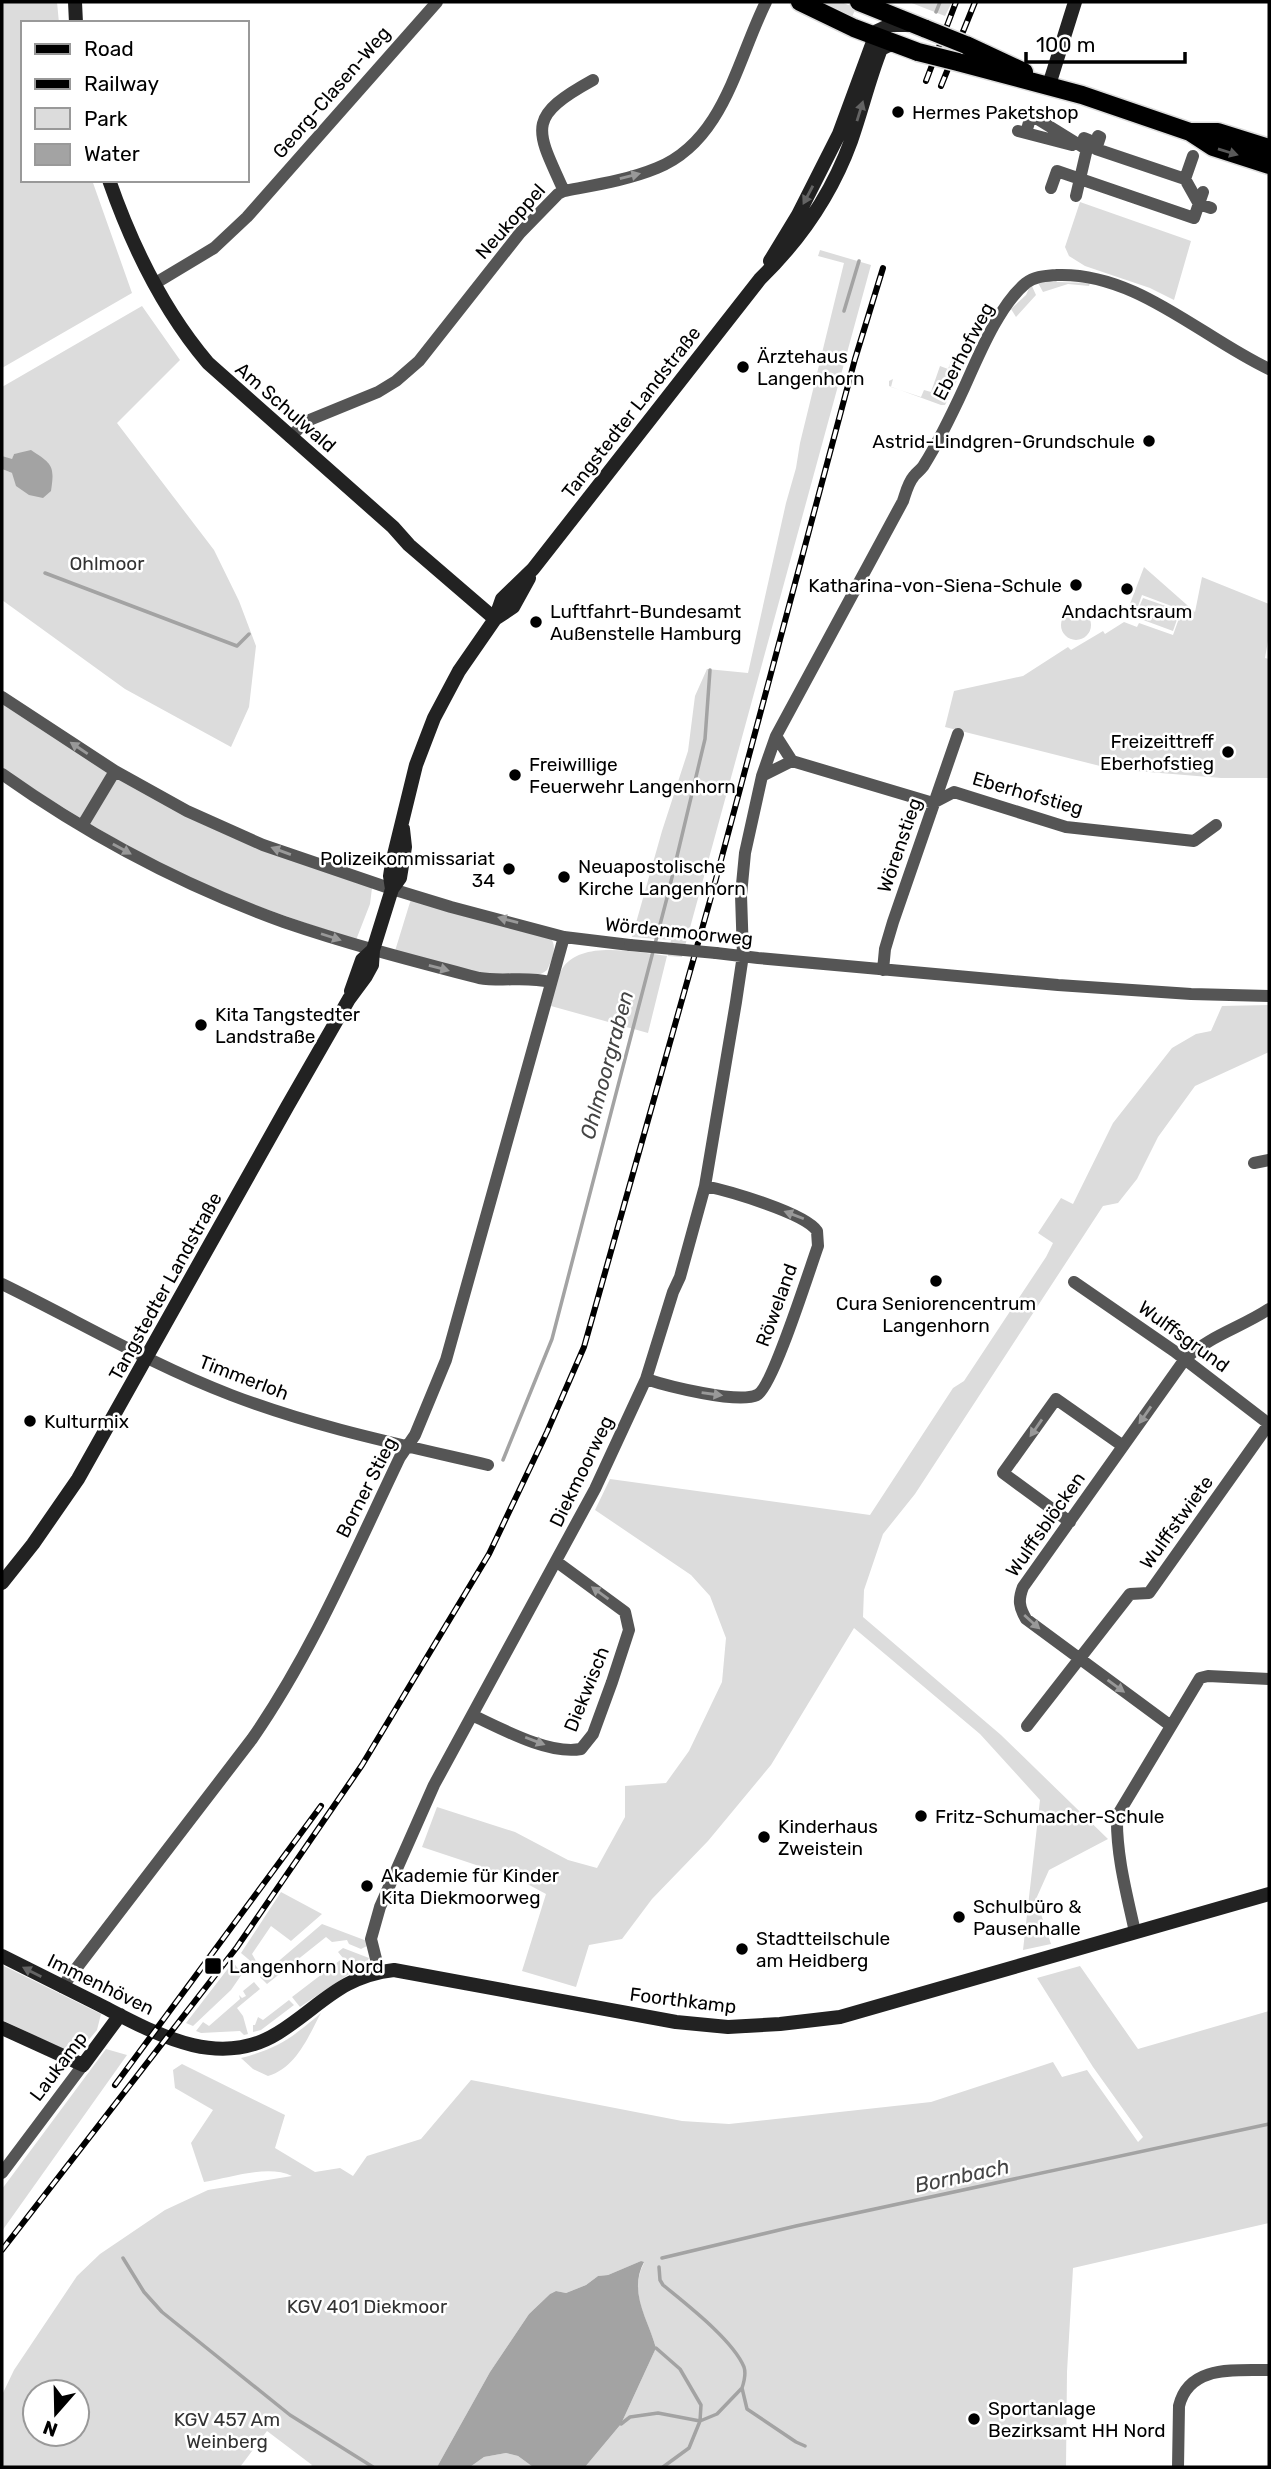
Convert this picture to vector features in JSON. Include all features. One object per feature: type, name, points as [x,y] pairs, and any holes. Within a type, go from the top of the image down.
[{"type":"main road","points":[[800,2],[874,36],[918,52],[1049,85],[1190,132],[1213,147],[1269,165]]},
{"type":"main road","points":[[859,2],[1002,60],[1049,85]]},
{"type":"main road","points":[[1190,132],[1217,132],[1269,148]]},
{"type":"street","points":[[75,2],[76,21]]},
{"type":"street","name":"Georg-Clasen-Weg","points":[[154,284],[202,256],[227,237],[437,2]]},
{"type":"street","name":"Neukoppel","points":[[290,437],[307,421],[377,392],[396,381],[419,361],[520,233],[564,191],[659,167],[696,143],[721,105],[766,2]]},
{"type":"street","points":[[1049,85],[1075,2]]},
{"type":"street","points":[[874,36],[878,29],[890,25],[923,28]]},
{"type":"street","name":"Tangstedter Landstraße","points":[[760,279],[798,215],[839,134],[874,36]]},
{"type":"street","name":"Tangstedter Landstraße","points":[[2,1583],[78,1479],[349,999],[362,960],[373,950],[392,889],[390,876],[396,845],[416,765],[434,718],[459,671],[495,619],[517,602],[533,569],[815,212],[849,144],[880,51],[885,46],[898,45]]},
{"type":"street","points":[[564,191],[542,142],[541,124],[556,104],[593,80]]},
{"type":"street","points":[[1051,188],[1057,171],[1194,218],[1204,201],[1185,179],[1091,143],[1029,114],[1022,132],[1091,143]]},
{"type":"street","points":[[1076,196],[1091,143]]},
{"type":"street","points":[[1185,179],[1193,156]]},
{"type":"street","name":"Am Schulwald","points":[[110,182],[154,284],[183,332],[208,363],[495,619]]},
{"type":"street","name":"Eberhofweg","points":[[743,955],[740,895],[745,853],[762,776],[776,736],[903,501],[910,482],[923,468],[946,425],[992,330],[1028,282],[1041,277],[1081,275],[1121,287],[1172,312],[1269,369]]},
{"type":"street","name":"Wördenmoorweg","points":[[2,697],[115,771],[187,811],[263,845],[392,889],[564,937],[883,970],[1191,994],[1269,996]]},
{"type":"street","name":"Wörenstieg","points":[[883,970],[890,931],[958,734]]},
{"type":"street","points":[[776,736],[792,761],[933,803]]},
{"type":"street","points":[[762,776],[792,761]]},
{"type":"street","points":[[82,826],[115,771]]},
{"type":"street","points":[[2,774],[82,826],[173,875],[282,921],[373,950],[479,978],[498,981],[540,979],[550,982]]},
{"type":"street","name":"Eberhofstieg","points":[[933,803],[954,792],[1066,827],[1160,839],[1194,841],[1216,825]]},
{"type":"street","name":"Borner Stieg","points":[[62,1987],[252,1739],[281,1696],[313,1640],[400,1457],[415,1436],[446,1360],[564,937]]},
{"type":"street","name":"Diekmoorweg","points":[[379,1972],[372,1939],[380,1907],[434,1785],[557,1562],[595,1489],[646,1379],[680,1277],[705,1186],[743,955]]},
{"type":"street","points":[[1254,1163],[1269,1160]]},
{"type":"street","name":"Röweland","points":[[646,1379],[673,1388],[709,1393],[745,1397],[760,1394],[779,1356],[818,1246],[817,1231],[804,1219],[724,1190],[705,1186]]},
{"type":"street","name":"Wulffsgrund","points":[[1074,1282],[1185,1359],[1269,1424]]},
{"type":"street","name":"Timmerloh","points":[[2,1284],[205,1385],[266,1408],[407,1447],[488,1465]]},
{"type":"street","name":"Wulffsblöcken","points":[[1171,1726],[1026,1619],[1020,1608],[1019,1597],[1023,1587],[1185,1359],[1201,1344],[1269,1309]]},
{"type":"street","points":[[1070,1522],[1003,1473],[1056,1399],[1123,1446]]},
{"type":"street","name":"Wulffstwiete","points":[[1027,1726],[1129,1594],[1149,1593],[1269,1424]]},
{"type":"street","name":"Diekwisch","points":[[472,1715],[553,1748],[569,1751],[581,1749],[593,1734],[629,1630],[625,1612],[557,1562]]},
{"type":"street","points":[[1135,1932],[1123,1875],[1117,1816],[1200,1678],[1208,1676],[1269,1679]]},
{"type":"street","name":"Foorthkamp","points":[[184,2043],[218,2049],[254,2044],[280,2032],[337,1989],[379,1972],[394,1970],[658,2020],[741,2026],[840,2017],[1269,1894]]},
{"type":"street","name":"Immenhöven","points":[[2,1956],[120,2015],[184,2043]]},
{"type":"street","name":"Laukamp","points":[[2,2173],[120,2015]]},
{"type":"street","points":[[2,2028],[82,2065]]},
{"type":"street","points":[[1178,2467],[1178,2406],[1190,2385],[1201,2376],[1217,2371],[1269,2370]]},
{"type":"green space","points":[[2,2],[57,2],[59,21],[21,21],[21,182],[93,182],[132,293],[2,368]]},
{"type":"green space","points":[[813,2],[841,2],[856,8],[851,19]]},
{"type":"green space","points":[[909,2],[952,2],[945,16]]},
{"type":"green space","points":[[1080,202],[1191,241],[1174,300],[1150,288],[1085,266],[1069,256],[1065,247]]},
{"type":"green space","points":[[820,250],[871,265],[682,957],[667,956],[648,1033],[551,1006],[562,969],[582,954],[610,950],[668,956],[671,940],[632,937],[688,751],[695,696],[707,669],[748,673],[844,263],[818,256]]},
{"type":"green space","points":[[1037,281],[1090,283],[1089,286],[1068,284],[1043,292]]},
{"type":"green space","points":[[1031,284],[1036,295],[1016,317],[1011,309],[1026,295]]},
{"type":"green space","name":"Ohlmoor","points":[[142,306],[180,360],[117,423],[214,550],[239,601],[256,646],[249,707],[231,747],[125,689],[2,600],[2,469],[12,473],[21,453],[14,454],[12,460],[2,456],[2,387]]},
{"type":"green space","points":[[970,353],[945,405],[899,390],[921,397],[924,390],[931,392],[940,366],[948,369],[953,356]]},
{"type":"green space","points":[[1144,567],[1195,612],[1202,577],[1269,604],[1269,635],[1265,658],[1269,659],[1269,778],[1221,778],[1112,769],[945,727],[954,691],[1023,676],[1068,647],[1071,650],[1124,622],[1137,627],[1139,623],[1173,635],[1182,610],[1142,595],[1133,620],[1125,617]]},
{"type":"green space","points":[[1143,598],[1180,611],[1173,631],[1135,617]]},
{"type":"green space","points":[[1076,610],[1087,614],[1091,625],[1087,636],[1076,640],[1065,636],[1061,625],[1065,614]]},
{"type":"green space","points":[[2,702],[102,769],[372,888],[370,904],[356,940],[242,900],[176,872],[2,769]]},
{"type":"green space","points":[[411,899],[550,937],[554,949],[547,970],[535,976],[497,975],[395,951]]},
{"type":"green space","points":[[1269,1005],[1269,1052],[1195,1086],[1158,1137],[1137,1179],[1118,1203],[1103,1206],[915,1494],[883,1534],[864,1590],[863,1617],[1001,1735],[1108,1839],[1049,1870],[1036,1899],[1051,1944],[1023,1950],[1040,1800],[980,1734],[854,1628],[771,1765],[708,1841],[652,1899],[622,1939],[589,1945],[576,1987],[522,1971],[546,1894],[518,1879],[422,1847],[437,1807],[515,1832],[568,1860],[597,1868],[625,1817],[625,1786],[666,1783],[689,1751],[722,1682],[726,1638],[710,1596],[691,1575],[595,1510],[610,1479],[870,1515],[953,1388],[964,1381],[1046,1257],[1053,1243],[1038,1233],[1061,1198],[1073,1204],[1113,1123],[1172,1048],[1196,1034],[1211,1031],[1222,1006]]},
{"type":"green space","points":[[281,1892],[322,1914],[291,1941],[271,1926],[252,1954],[256,1961],[254,1964],[241,1953]]},
{"type":"green space","points":[[322,1924],[367,1941],[367,1946],[361,1949],[349,1944],[347,1940],[332,1942],[326,1937],[267,1984],[260,1977]]},
{"type":"green space","points":[[343,1948],[369,1958],[367,1962],[300,2007],[292,1997],[343,1958],[338,1952]]},
{"type":"green space","points":[[233,1962],[242,1974],[231,1990],[193,2026],[186,2023]]},
{"type":"green space","points":[[2,1965],[101,2014],[97,2030],[76,2055],[2,2020]]},
{"type":"green space","points":[[1080,1966],[1138,2049],[1269,2011],[1269,2223],[1073,2268],[1067,2372],[1066,2467],[585,2467],[621,2424],[656,2348],[639,2295],[638,2285],[644,2263],[641,2261],[608,2275],[598,2276],[586,2285],[566,2293],[556,2291],[529,2314],[490,2372],[437,2467],[310,2467],[312,2465],[267,2431],[240,2467],[2,2467],[2,2395],[14,2370],[77,2276],[100,2254],[165,2210],[208,2190],[292,2176],[272,2171],[204,2182],[191,2143],[213,2110],[175,2088],[173,2070],[182,2064],[285,2115],[275,2148],[315,2172],[340,2168],[353,2176],[367,2156],[421,2139],[471,2080],[682,2121],[729,2124],[931,2102],[1053,2062],[1062,2077],[1087,2070],[1138,2142],[1143,2137],[1093,2067],[1037,1978]]},
{"type":"green space","points":[[254,1982],[260,1989],[237,2008],[243,2016],[248,2034],[244,2035],[240,2031],[196,2031],[203,2022],[209,2026],[240,1999],[239,1995],[242,1998],[246,1996],[243,1991]]},
{"type":"green space","points":[[289,2000],[294,2005],[261,2030],[253,2032],[253,2025],[258,2017],[263,2020]]},
{"type":"green space","points":[[321,2013],[294,2059],[278,2072],[268,2076],[253,2069],[241,2058],[284,2042]]},
{"type":"green space","points":[[106,2049],[127,2055],[2,2231],[2,2189]]},
{"type":"green space","points":[[506,2453],[518,2456],[533,2467],[470,2467],[484,2457]]},
{"type":"water","points":[[31,450],[48,462],[52,470],[51,491],[43,498],[29,495],[16,486],[12,473],[2,469],[2,456],[12,459],[14,454]]},
{"type":"water","points":[[644,2262],[638,2284],[639,2295],[656,2348],[621,2424],[585,2467],[533,2467],[518,2456],[506,2453],[484,2457],[470,2467],[437,2467],[490,2372],[529,2314],[556,2291],[566,2293],[586,2285],[598,2276],[608,2275]]},
{"type":"waterway","name":"Ohlmoorgraben","points":[[936,12],[940,2]]},
{"type":"waterway","name":"Ohlmoorgraben","points":[[844,311],[859,261]]},
{"type":"waterway","name":"Ohlmoorgraben","points":[[45,573],[237,646],[249,634]]},
{"type":"waterway","name":"Ohlmoorgraben","points":[[503,1460],[552,1339],[668,894],[705,739],[710,670]]},
{"type":"waterway","name":"Bornbach","points":[[662,2258],[796,2226],[1269,2124]]},
{"type":"waterway","points":[[123,2258],[144,2292],[162,2312],[290,2415],[373,2467]]},
{"type":"waterway","points":[[621,2424],[630,2417],[658,2413],[700,2421],[717,2414],[742,2388],[745,2369],[730,2345],[663,2285],[659,2267]]},
{"type":"waterway","points":[[656,2348],[680,2369],[701,2405],[700,2421],[689,2448],[663,2467]]},
{"type":"waterway","points":[[742,2388],[747,2409],[805,2446]]},
{"type":"railway","points":[[926,81],[956,2]]},
{"type":"railway","points":[[941,86],[975,2]]},
{"type":"railway","points":[[2,2250],[237,1947],[362,1765],[489,1554],[547,1432],[584,1347],[713,890],[855,359],[883,268]]},
{"type":"railway","points":[[115,2085],[321,1806]]},
{"type":"place","name":"Hermes Paketshop","points":[[898,112]]},
{"type":"place","name":"Ärztehaus Langenhorn","points":[[743,367]]},
{"type":"place","name":"Astrid-Lindgren-Grundschule","points":[[1149,441]]},
{"type":"place","name":"Katharina-von-Siena-Schule","points":[[1076,585]]},
{"type":"place","name":"Andachtsraum","points":[[1127,589]]},
{"type":"place","name":"Luftfahrt-Bundesamt Außenstelle Hamburg","points":[[536,622]]},
{"type":"place","name":"Freizeittreff Eberhofstieg","points":[[1228,752]]},
{"type":"place","name":"Freiwillige Feuerwehr Langenhorn","points":[[515,775]]},
{"type":"place","name":"Polizeikommissariat 34","points":[[509,869]]},
{"type":"place","name":"Neuapostolische Kirche Langenhorn","points":[[564,877]]},
{"type":"place","name":"Kita Tangstedter Landstraße","points":[[201,1025]]},
{"type":"place","name":"Cura Seniorencentrum Langenhorn","points":[[936,1281]]},
{"type":"place","name":"Kulturmix","points":[[30,1421]]},
{"type":"place","name":"Fritz-Schumacher-Schule","points":[[921,1816]]},
{"type":"place","name":"Kinderhaus Zweistein","points":[[764,1837]]},
{"type":"place","name":"Akademie für Kinder Kita Diekmoorweg","points":[[367,1886]]},
{"type":"place","name":"Schulbüro & Pausenhalle","points":[[959,1917]]},
{"type":"place","name":"Stadtteilschule am Heidberg","points":[[742,1949]]},
{"type":"place","name":"Langenhorn Nord","points":[[213,1966]]},
{"type":"place","name":"Sportanlage Bezirksamt HH Nord","points":[[974,2419]]},
{"type":"park label","name":"KGV 401 Diekmoor","points":[[367,2306]]},
{"type":"park label","name":"KGV 457 Am Weinberg","points":[[227,2430]]}]
